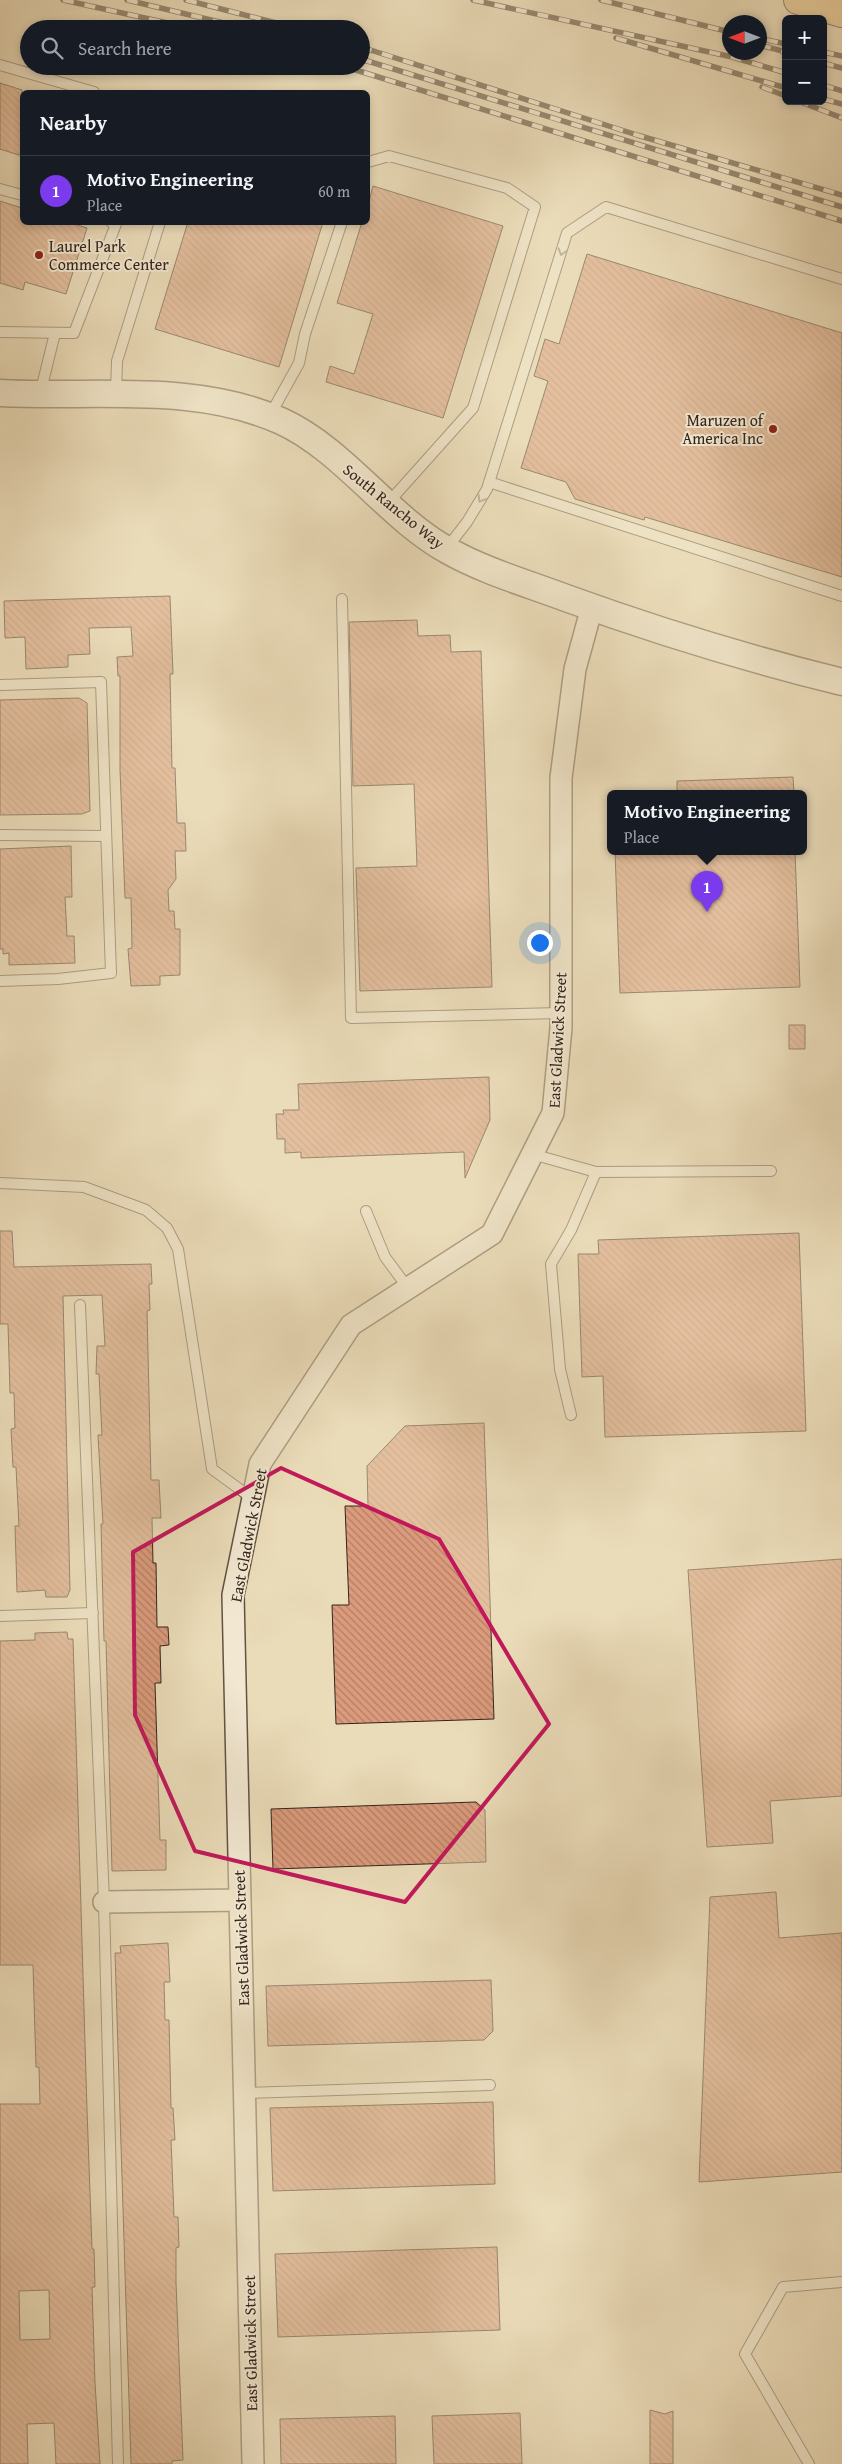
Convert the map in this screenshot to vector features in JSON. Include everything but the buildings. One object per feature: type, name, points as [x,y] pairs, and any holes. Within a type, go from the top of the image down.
[{"type":"main road","points":[[798,0],[842,13]]},
{"type":"street","name":"South Rancho Way","points":[[0,393],[40,396],[174,396],[234,406],[281,421],[322,447],[405,520],[446,550],[486,569],[592,607],[748,659],[842,682]]},
{"type":"street","name":"East Gladwick Street","points":[[252,2464],[246,2093],[233,1595],[260,1464],[351,1325],[492,1234],[553,1113],[560,1013],[561,778],[574,669],[592,607]]},
{"type":"street","points":[[104,1902],[240,1900]]},
{"type":"lane","points":[[0,65],[20,71]]},
{"type":"lane","points":[[35,75],[87,90]]},
{"type":"lane","points":[[370,161],[389,156],[398,158],[507,188],[535,206],[473,408],[388,504]]},
{"type":"lane","points":[[0,189],[20,194]]},
{"type":"lane","points":[[446,550],[467,522],[489,482],[567,234],[606,207],[842,279]]},
{"type":"lane","points":[[0,332],[74,333],[116,225]]},
{"type":"lane","points":[[116,396],[117,361],[159,225]]},
{"type":"lane","points":[[269,417],[299,363],[305,334],[341,225]]},
{"type":"lane","points":[[40,396],[55,333]]},
{"type":"lane","points":[[489,482],[842,596]]},
{"type":"lane","points":[[342,599],[351,1018],[560,1013]]},
{"type":"lane","points":[[0,686],[101,682],[111,973],[58,979],[0,981]]},
{"type":"lane","points":[[0,835],[106,836]]},
{"type":"lane","points":[[532,1154],[596,1172],[771,1171]]},
{"type":"lane","points":[[571,1414],[560,1369],[551,1264],[571,1230],[596,1172]]},
{"type":"lane","points":[[0,1183],[84,1187],[146,1210],[167,1228],[178,1249],[212,1469],[253,1499]]},
{"type":"lane","points":[[366,1211],[386,1257],[408,1288]]},
{"type":"lane","points":[[80,1305],[104,1902],[118,2464]]},
{"type":"lane","points":[[0,1616],[93,1613]]},
{"type":"lane","points":[[246,2093],[490,2085]]},
{"type":"lane","points":[[808,2464],[745,2354],[783,2287],[842,2282]]},
{"type":"highlighted area","points":[[281,1468],[439,1539],[549,1724],[405,1902],[195,1851],[135,1715],[133,1552]]},
{"type":"railway","points":[[63,0],[154,20]]},
{"type":"railway","points":[[127,0],[211,20]]},
{"type":"railway","points":[[186,0],[265,20]]},
{"type":"railway","points":[[473,0],[732,57],[782,72]]},
{"type":"railway","points":[[601,0],[722,30]]},
{"type":"railway","points":[[616,38],[782,87]]},
{"type":"railway","points":[[767,40],[782,43]]},
{"type":"railway","points":[[767,47],[782,51]]},
{"type":"railway","points":[[370,50],[637,135],[842,195]]},
{"type":"railway","points":[[827,53],[842,56]]},
{"type":"railway","points":[[370,62],[842,207]]},
{"type":"railway","points":[[827,64],[842,68]]},
{"type":"railway","points":[[370,74],[842,221]]},
{"type":"railway","points":[[827,86],[842,91]]},
{"type":"railway","points":[[762,87],[782,94]]},
{"type":"railway","points":[[827,100],[842,104]]},
{"type":"railway","points":[[808,105],[842,118]]},
{"type":"place","name":"Laurel Park Commerce Center","points":[[39,255]]},
{"type":"place","name":"Maruzen of America Inc","points":[[773,429]]},
{"type":"place","name":"Motivo Engineering","points":[[707,912]]}]
